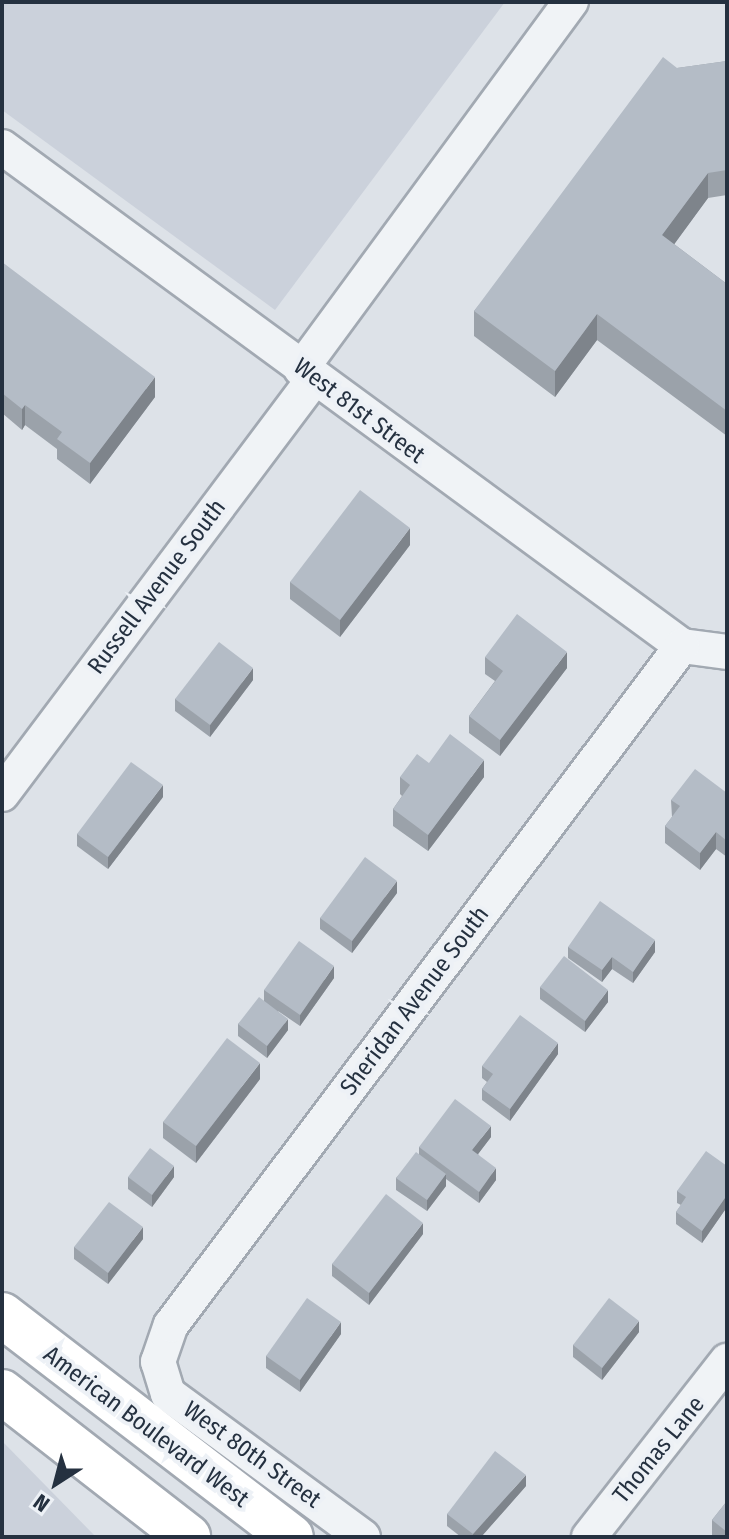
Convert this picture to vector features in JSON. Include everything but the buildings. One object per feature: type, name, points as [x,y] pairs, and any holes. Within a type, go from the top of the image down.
[{"type":"main road","name":"American Boulevard West","points":[[2,1315],[291,1537]]},
{"type":"main road","points":[[2,1392],[188,1537]]},
{"type":"street","name":"Russell Avenue South","points":[[2,794],[307,374],[571,2]]},
{"type":"street","name":"West 81st Street","points":[[2,147],[307,374],[682,646],[727,652]]},
{"type":"street","name":"Sheridan Avenue South","points":[[158,1362],[171,1325],[682,646]]},
{"type":"street","name":"Thomas Lane","points":[[589,1537],[727,1361]]},
{"type":"street","name":"West 80th Street","points":[[158,1362],[168,1394],[363,1537]]},
{"type":"shaded area","points":[[2,2],[505,2],[275,310],[2,110]]},
{"type":"shaded area","points":[[2,1441],[96,1537],[2,1537]]}]
